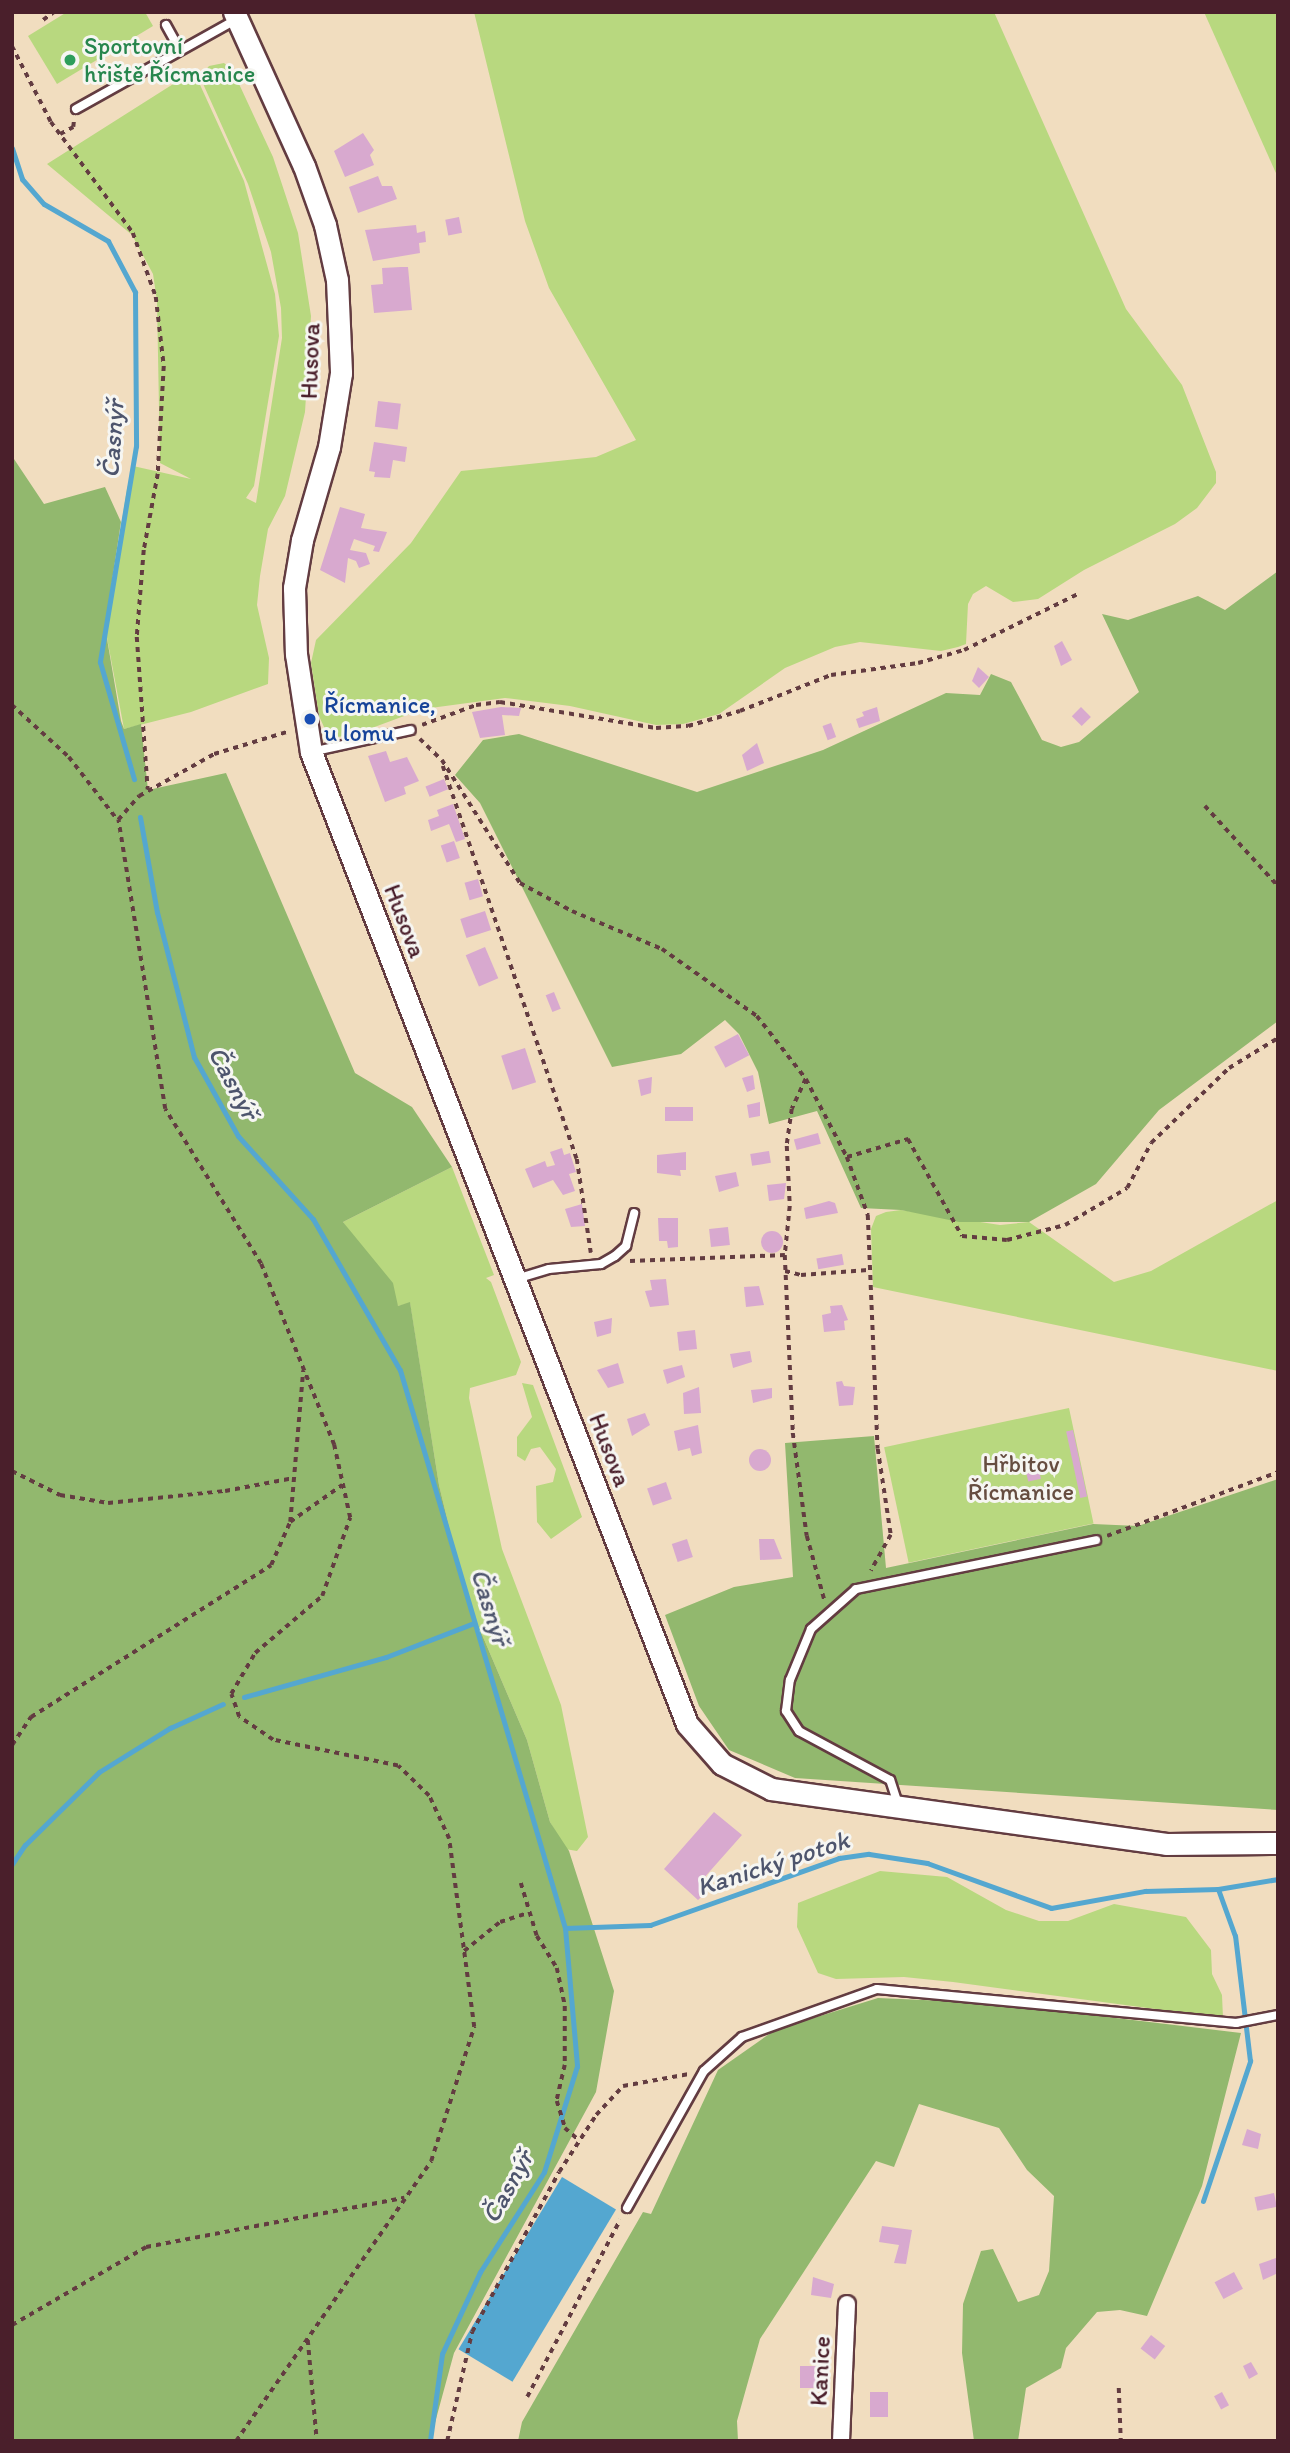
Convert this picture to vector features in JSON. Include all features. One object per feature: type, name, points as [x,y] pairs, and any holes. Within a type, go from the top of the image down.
[{"type":"main road","name":"Husova","points":[[235,16],[304,166],[325,225],[337,280],[341,373],[329,447],[302,540],[294,588],[305,727],[311,752],[687,1724],[722,1764],[771,1789],[1166,1844],[1278,1843]]},
{"type":"street","name":"Kanice","points":[[841,2441],[846,2305]]},
{"type":"lane","points":[[76,109],[235,16]]},
{"type":"lane","points":[[166,25],[180,50]]},
{"type":"lane","points":[[311,752],[411,730]]},
{"type":"lane","points":[[515,1279],[592,1265],[615,1256],[626,1246],[634,1213]]},
{"type":"lane","points":[[899,1807],[890,1780],[799,1731],[786,1711],[790,1680],[811,1629],[856,1589],[1096,1540]]},
{"type":"lane","points":[[627,2208],[704,2071],[743,2037],[767,2025],[877,1989],[1236,2023],[1278,2015]]},
{"type":"path","points":[[43,20],[54,12]]},
{"type":"path","points":[[12,46],[60,134],[133,233],[156,297],[163,380],[158,474],[144,551],[137,637],[148,790]]},
{"type":"path","points":[[60,134],[72,127],[76,109]]},
{"type":"path","points":[[856,1589],[877,1564],[891,1535],[878,1449],[868,1215],[847,1157],[806,1079],[757,1016],[662,949],[572,912],[520,883],[442,760],[411,730],[476,705],[500,702],[656,728],[688,726],[740,711],[831,674],[918,663],[964,650],[1080,593]]},
{"type":"path","points":[[12,705],[69,757],[118,820],[166,1108],[261,1264],[334,1445],[350,1518],[322,1596],[256,1653],[231,1694],[239,1717],[273,1740],[398,1766],[411,1775],[429,1796],[449,1839],[474,2027],[431,2161],[236,2441]]},
{"type":"path","points":[[118,820],[148,790],[214,754],[305,727]]},
{"type":"path","points":[[442,760],[577,1159],[589,1219],[592,1265]]},
{"type":"path","points":[[1205,806],[1278,886]]},
{"type":"path","points":[[847,1157],[908,1139],[962,1236],[1007,1240],[1065,1225],[1127,1188],[1151,1143],[1229,1068],[1278,1038]]},
{"type":"path","points":[[806,1079],[792,1109],[787,1146],[790,1206],[785,1271],[793,1433],[807,1536],[828,1614]]},
{"type":"path","points":[[615,1256],[647,1264],[785,1255]]},
{"type":"path","points":[[785,1271],[801,1275],[869,1270]]},
{"type":"path","points":[[12,1745],[31,1717],[271,1565],[290,1522],[303,1368]]},
{"type":"path","points":[[12,1471],[60,1495],[108,1503],[294,1478]]},
{"type":"path","points":[[1096,1540],[1278,1472]]},
{"type":"path","points":[[290,1522],[342,1485]]},
{"type":"path","points":[[521,1883],[528,1913],[557,1968],[565,2006],[565,2065],[557,2101],[565,2129],[579,2140]]},
{"type":"path","points":[[464,1951],[500,1922],[528,1913]]},
{"type":"path","points":[[447,2441],[472,2332],[579,2140],[623,2086],[704,2071]]},
{"type":"path","points":[[12,2325],[146,2247],[406,2197]]},
{"type":"path","points":[[527,2397],[572,2303],[627,2208]]},
{"type":"path","points":[[308,2338],[317,2441]]},
{"type":"path","points":[[1119,2388],[1121,2441]]},
{"type":"green space","name":"Sportovní hřiště Řícmanice","points":[[67,12],[145,12],[153,26],[57,84],[28,36]]},
{"type":"green space","points":[[474,12],[994,12],[1126,309],[1182,385],[1216,472],[1216,483],[1197,508],[1175,524],[1084,570],[1038,599],[1013,602],[986,586],[973,594],[968,604],[966,644],[958,647],[941,651],[860,642],[835,647],[785,668],[719,714],[683,724],[656,725],[570,706],[505,698],[423,709],[353,735],[329,738],[319,716],[311,663],[316,640],[411,543],[461,471],[596,457],[636,440],[549,288],[525,221]]},
{"type":"green space","points":[[1204,12],[1278,12],[1278,177],[1275,171]]},
{"type":"green space","points":[[224,63],[233,71],[273,157],[298,233],[311,316],[305,412],[285,496],[268,529],[260,576],[257,605],[269,658],[268,684],[191,712],[124,729],[105,627],[133,466],[191,479],[160,463],[157,301],[153,274],[132,235],[47,164],[189,74],[196,76],[244,181],[275,294],[279,336],[254,486],[246,498],[256,503],[282,338],[281,308],[271,252],[248,184],[200,77],[209,66]]},
{"type":"green space","points":[[12,456],[44,504],[105,487],[121,522],[105,627],[121,721],[124,729],[141,724],[148,790],[226,773],[355,1073],[412,1107],[452,1167],[343,1222],[393,1283],[398,1306],[410,1302],[439,1485],[466,1597],[527,1740],[550,1822],[569,1851],[614,1991],[596,2092],[454,2353],[430,2441],[12,2441]]},
{"type":"green space","points":[[1278,571],[1278,1021],[1159,1110],[1096,1184],[1029,1222],[959,1222],[901,1210],[861,1208],[817,1111],[769,1124],[758,1072],[739,1034],[725,1020],[681,1054],[612,1067],[480,803],[455,775],[483,740],[519,734],[697,792],[823,750],[946,693],[980,695],[991,674],[1011,682],[1042,740],[1061,747],[1079,742],[1139,692],[1102,614],[1128,620],[1198,596],[1225,610]]},
{"type":"green space","points":[[452,1167],[494,1275],[486,1278],[491,1282],[521,1362],[516,1375],[470,1388],[469,1398],[502,1549],[561,1705],[588,1837],[577,1851],[565,1849],[550,1822],[527,1740],[466,1597],[439,1485],[410,1303],[398,1306],[343,1222]]},
{"type":"green space","points":[[1278,1200],[1278,1371],[873,1287],[871,1229],[876,1216],[886,1212],[901,1210],[1000,1225],[1029,1222],[1114,1282],[1151,1271]]},
{"type":"green space","points":[[522,1383],[533,1385],[582,1517],[551,1539],[537,1522],[536,1486],[553,1482],[556,1469],[540,1447],[531,1449],[525,1461],[517,1456],[517,1437],[532,1417]]},
{"type":"green space","name":"Hřbitov Řícmanice","points":[[1069,1408],[1094,1523],[909,1563],[884,1447]]},
{"type":"green space","points":[[874,1436],[886,1568],[1093,1524],[1138,1526],[1278,1479],[1278,1810],[795,1778],[729,1750],[699,1706],[665,1615],[734,1587],[793,1577],[785,1443]]},
{"type":"green space","points":[[880,1871],[947,1877],[1006,1910],[1039,1921],[1068,1921],[1114,1904],[1186,1917],[1211,1950],[1212,1974],[1222,1995],[1223,2018],[953,1982],[904,1977],[836,1979],[818,1973],[797,1927],[798,1903]]},
{"type":"green space","points":[[878,1998],[991,2003],[1241,2033],[1202,2186],[1147,2316],[1120,2310],[1097,2312],[1066,2348],[1061,2368],[1026,2388],[1018,2441],[974,2441],[962,2353],[963,2304],[981,2251],[993,2249],[1018,2302],[1039,2295],[1049,2271],[1054,2196],[1027,2170],[999,2128],[919,2104],[894,2167],[876,2161],[760,2339],[737,2421],[738,2441],[518,2441],[522,2422],[643,2212],[651,2214],[718,2070],[775,2030]]},
{"type":"water","points":[[562,2177],[616,2209],[512,2382],[458,2349]]},
{"type":"building","points":[[363,133],[374,150],[370,155],[374,165],[345,177],[334,151]]},
{"type":"building","points":[[378,176],[382,186],[392,186],[397,199],[358,213],[349,187]]},
{"type":"building","points":[[459,217],[462,233],[448,235],[445,220]]},
{"type":"building","points":[[416,225],[417,233],[425,231],[426,242],[419,243],[420,253],[373,261],[365,230]]},
{"type":"building","points":[[408,267],[412,310],[374,313],[371,285],[383,284],[382,268]]},
{"type":"building","points":[[378,401],[401,404],[398,430],[375,427]]},
{"type":"building","points":[[374,442],[407,447],[405,462],[393,460],[390,478],[374,477],[375,472],[369,471]]},
{"type":"building","points":[[340,507],[365,514],[361,528],[387,532],[379,552],[373,551],[375,546],[354,539],[350,550],[366,553],[370,564],[359,568],[356,561],[348,558],[345,583],[320,570]]},
{"type":"building","points":[[1062,641],[1072,660],[1061,666],[1054,646]]},
{"type":"building","points":[[978,667],[989,677],[979,688],[972,681]]},
{"type":"building","points":[[501,707],[521,708],[519,716],[502,715],[505,735],[480,738],[472,712]]},
{"type":"building","points":[[877,707],[880,721],[859,728],[856,719],[864,716],[862,712]]},
{"type":"building","points":[[1081,707],[1091,717],[1082,726],[1072,716]]},
{"type":"building","points":[[831,723],[836,737],[828,740],[823,726]]},
{"type":"building","points":[[757,743],[764,763],[747,771],[742,755]]},
{"type":"building","points":[[386,751],[390,762],[407,757],[419,781],[404,787],[406,794],[385,802],[368,756]]},
{"type":"building","points":[[444,779],[448,789],[430,797],[425,786]]},
{"type":"building","points":[[453,804],[465,839],[456,842],[449,824],[431,831],[428,820],[439,816],[437,810]]},
{"type":"building","points":[[454,841],[460,858],[447,863],[441,846]]},
{"type":"building","points":[[478,879],[483,896],[470,900],[465,883]]},
{"type":"building","points":[[485,911],[491,930],[466,938],[460,919]]},
{"type":"building","points":[[485,947],[498,978],[479,987],[466,955]]},
{"type":"building","points":[[554,992],[561,1009],[552,1012],[546,995]]},
{"type":"building","points":[[738,1034],[749,1055],[725,1068],[714,1047]]},
{"type":"building","points":[[525,1048],[536,1082],[512,1090],[501,1056]]},
{"type":"building","points":[[753,1075],[755,1089],[747,1092],[742,1078]]},
{"type":"building","points":[[652,1077],[651,1093],[641,1096],[638,1080]]},
{"type":"building","points":[[760,1102],[760,1116],[749,1118],[747,1105]]},
{"type":"building","points":[[665,1107],[693,1107],[693,1121],[665,1121]]},
{"type":"building","points":[[818,1133],[821,1144],[797,1150],[794,1139]]},
{"type":"building","points":[[562,1148],[564,1155],[570,1153],[576,1172],[569,1174],[575,1191],[563,1195],[553,1180],[533,1188],[525,1169],[545,1161],[547,1167],[555,1165],[550,1152]]},
{"type":"building","points":[[769,1151],[771,1163],[752,1166],[750,1154]]},
{"type":"building","points":[[686,1152],[686,1170],[680,1170],[681,1176],[657,1173],[657,1155]]},
{"type":"building","points":[[736,1172],[739,1186],[719,1192],[715,1176]]},
{"type":"building","points":[[786,1183],[784,1199],[769,1201],[767,1185]]},
{"type":"building","points":[[829,1201],[835,1203],[838,1213],[806,1219],[804,1208]]},
{"type":"building","points":[[582,1204],[585,1226],[571,1227],[565,1209]]},
{"type":"building","points":[[658,1218],[678,1218],[678,1247],[668,1248],[667,1241],[659,1241]]},
{"type":"building","points":[[728,1227],[730,1245],[711,1247],[709,1229]]},
{"type":"building","points":[[772,1231],[780,1234],[783,1242],[780,1250],[772,1253],[764,1250],[761,1242],[764,1234]]},
{"type":"building","points":[[842,1254],[844,1265],[818,1269],[816,1259]]},
{"type":"building","points":[[666,1279],[669,1305],[650,1307],[645,1291],[652,1290],[650,1280]]},
{"type":"building","points":[[759,1286],[764,1305],[746,1307],[744,1287]]},
{"type":"building","points":[[842,1305],[848,1320],[844,1321],[845,1330],[824,1332],[822,1315],[831,1313],[830,1306]]},
{"type":"building","points":[[612,1318],[611,1333],[597,1337],[594,1322]]},
{"type":"building","points":[[695,1330],[697,1349],[679,1351],[677,1332]]},
{"type":"building","points":[[750,1351],[752,1362],[733,1368],[730,1354]]},
{"type":"building","points":[[618,1363],[624,1383],[608,1388],[597,1370]]},
{"type":"building","points":[[682,1365],[685,1377],[667,1384],[663,1370]]},
{"type":"building","points":[[842,1381],[844,1386],[855,1387],[853,1405],[839,1406],[836,1382]]},
{"type":"building","points":[[699,1387],[701,1413],[684,1414],[683,1393]]},
{"type":"building","points":[[772,1388],[772,1398],[753,1403],[751,1390]]},
{"type":"building","points":[[645,1413],[650,1425],[632,1436],[627,1419]]},
{"type":"building","points":[[698,1425],[702,1453],[692,1456],[690,1448],[678,1451],[674,1431]]},
{"type":"building","points":[[1073,1430],[1087,1497],[1080,1498],[1066,1431]]},
{"type":"building","points":[[760,1449],[768,1452],[771,1460],[768,1468],[760,1471],[752,1468],[749,1460],[752,1452]]},
{"type":"building","points":[[1038,1466],[1041,1479],[1028,1482],[1025,1469]]},
{"type":"building","points":[[666,1482],[672,1499],[653,1506],[647,1489]]},
{"type":"building","points":[[687,1539],[693,1557],[678,1562],[672,1544]]},
{"type":"building","points":[[759,1539],[774,1539],[782,1559],[760,1560]]},
{"type":"building","points":[[714,1812],[742,1835],[703,1879],[712,1887],[698,1900],[664,1869]]},
{"type":"building","points":[[1247,2129],[1261,2134],[1258,2149],[1242,2145]]},
{"type":"building","points":[[1274,2193],[1277,2207],[1257,2211],[1254,2197]]},
{"type":"building","points":[[882,2226],[912,2230],[906,2264],[894,2263],[899,2245],[879,2242]]},
{"type":"building","points":[[1276,2258],[1278,2273],[1263,2280],[1259,2264]]},
{"type":"building","points":[[1234,2272],[1243,2289],[1223,2299],[1215,2282]]},
{"type":"building","points":[[813,2277],[834,2284],[831,2298],[811,2295]]},
{"type":"building","points":[[1151,2335],[1165,2346],[1155,2359],[1141,2348]]},
{"type":"building","points":[[1251,2362],[1258,2374],[1249,2379],[1243,2366]]},
{"type":"building","points":[[800,2366],[829,2366],[829,2388],[800,2388]]},
{"type":"building","points":[[870,2392],[888,2392],[888,2417],[870,2417]]},
{"type":"building","points":[[1222,2392],[1229,2405],[1221,2409],[1214,2396]]},
{"type":"waterway","name":"Časnýř","points":[[12,148],[22,179],[44,204],[108,241],[135,292],[136,446],[100,662],[134,779]]},
{"type":"waterway","name":"Časnýř","points":[[140,817],[157,912],[194,1057],[238,1136],[313,1219],[400,1370],[565,1928],[577,2066],[544,2172],[480,2272],[442,2354],[430,2441]]},
{"type":"waterway","points":[[244,1697],[386,1657],[474,1623]]},
{"type":"waterway","points":[[12,1864],[25,1845],[99,1772],[170,1728],[223,1704]]},
{"type":"waterway","name":"Kanický potok","points":[[565,1928],[650,1925],[839,1858],[869,1854],[927,1863],[1051,1908],[1145,1891],[1218,1889],[1278,1879]]},
{"type":"waterway","points":[[1203,2201],[1250,2061],[1235,1936],[1218,1889]]},
{"type":"place","name":"Sportovní hřiště Řícmanice","points":[[70,60]]},
{"type":"place","name":"Řícmanice, u lomu","points":[[310,719]]}]
